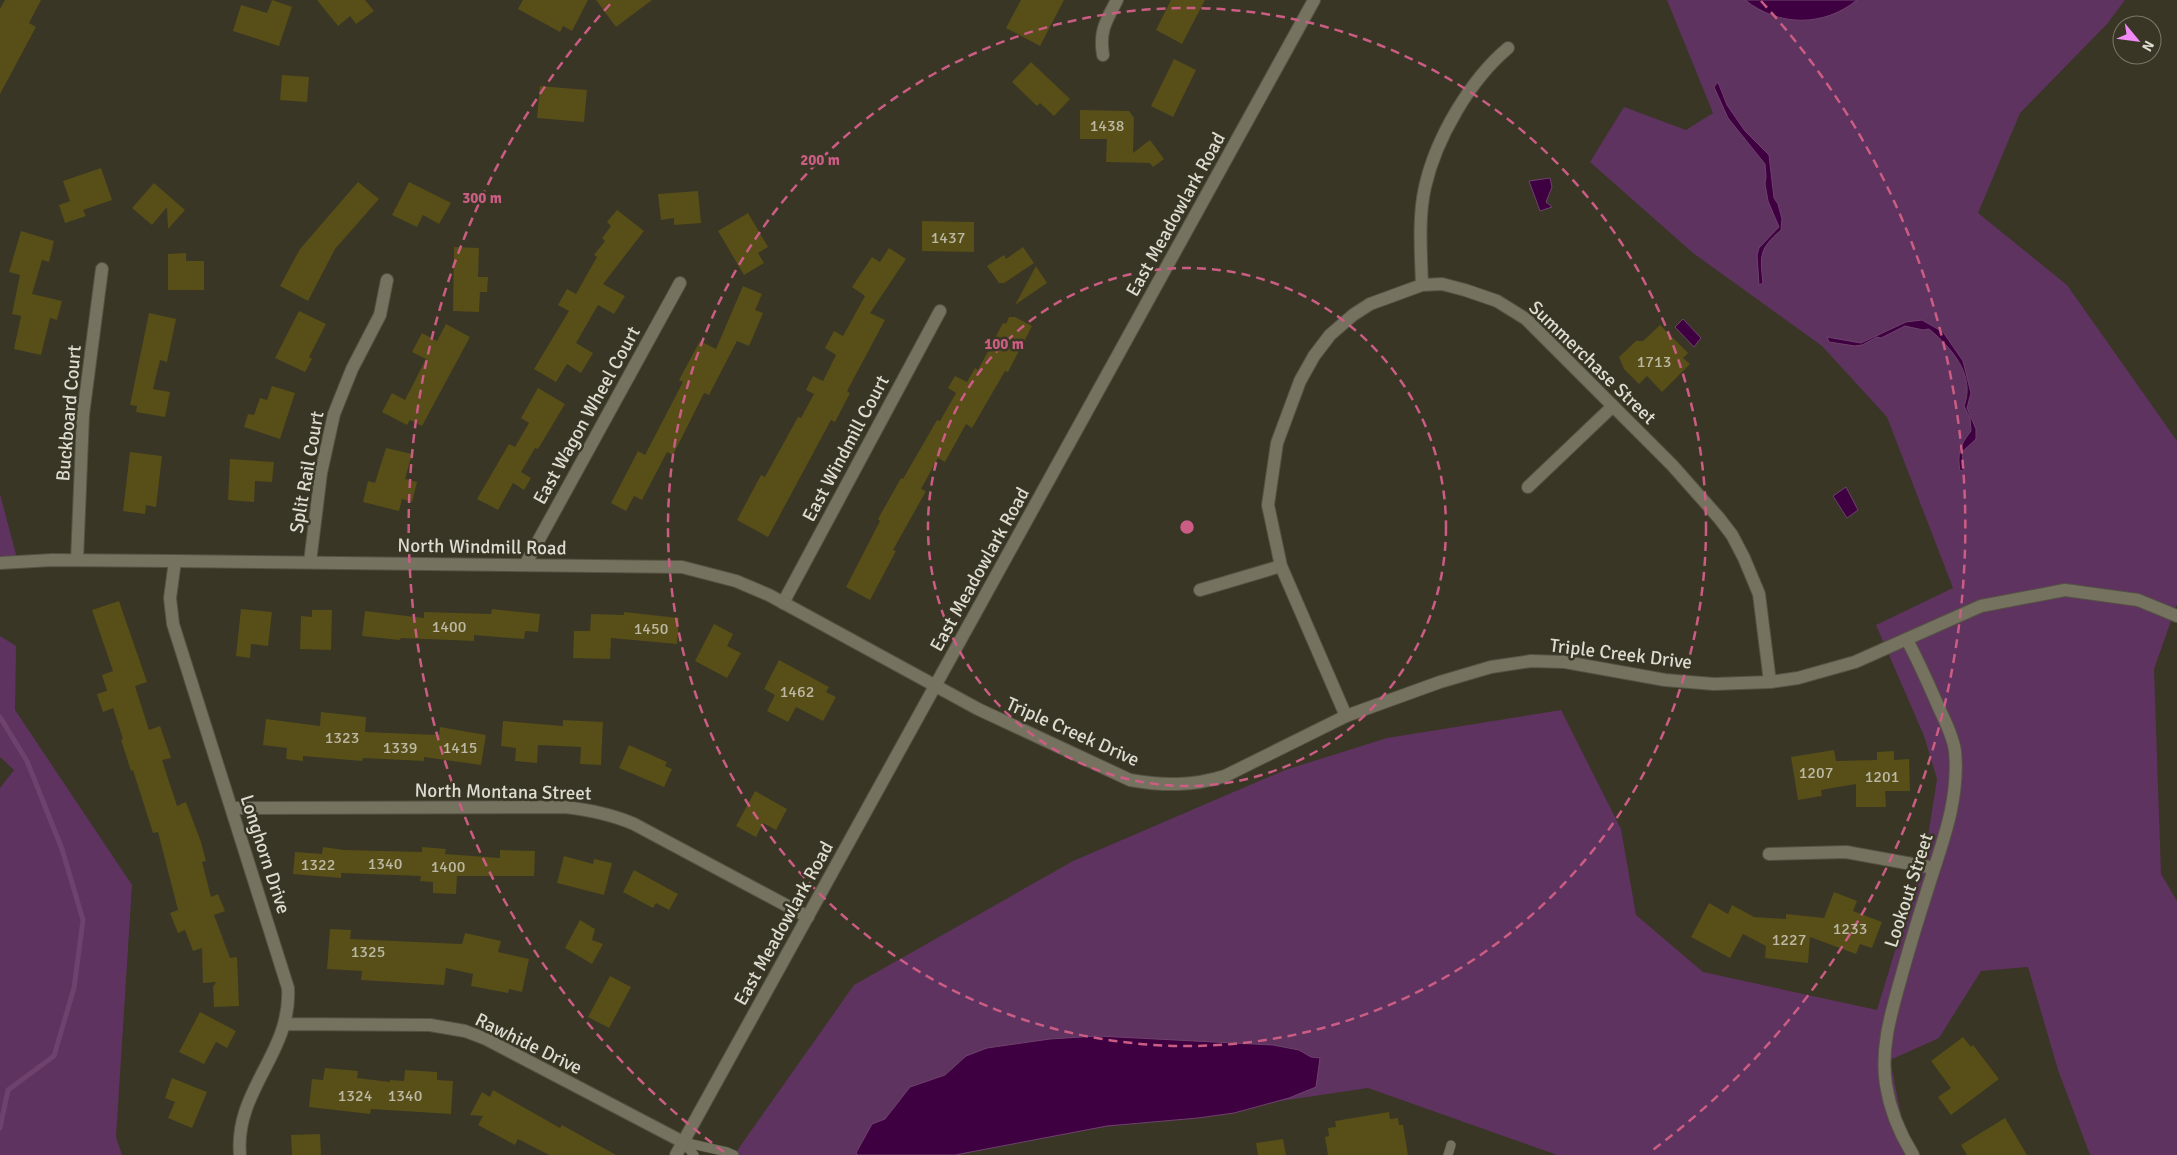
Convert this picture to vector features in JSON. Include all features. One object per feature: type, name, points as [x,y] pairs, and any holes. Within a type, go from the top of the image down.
[{"type":"street","points":[[1103,55],[1101,40],[1103,25],[1117,0]]},
{"type":"street","name":"East Meadowlark Road","points":[[676,1155],[1314,0]]},
{"type":"street","points":[[1422,285],[1421,242],[1425,186],[1440,143],[1460,104],[1491,62],[1508,48]]},
{"type":"street","name":"Buckboard Court","points":[[77,560],[84,416],[102,269]]},
{"type":"street","name":"Split Rail Court","points":[[310,562],[321,473],[334,414],[352,369],[380,315],[387,280]]},
{"type":"street","name":"East Wagon Wheel Court","points":[[524,565],[680,283]]},
{"type":"street","name":"Summerchase Street","points":[[1346,716],[1280,566],[1268,505],[1276,443],[1300,381],[1314,356],[1330,335],[1353,314],[1370,304],[1422,285],[1442,284],[1465,290],[1497,301],[1526,319],[1614,406],[1720,518],[1732,535],[1744,558],[1759,594],[1770,682]]},
{"type":"street","name":"East Windmill Court","points":[[783,603],[940,311]]},
{"type":"street","points":[[1528,487],[1614,406]]},
{"type":"street","name":"North Windmill Road","points":[[0,563],[77,560],[682,567],[736,581],[783,603],[935,686]]},
{"type":"street","name":"Longhorn Drive","points":[[175,561],[170,598],[173,624],[286,977],[289,1000],[286,1024],[279,1042],[246,1105],[240,1129],[240,1155]]},
{"type":"street","points":[[1200,590],[1280,566]]},
{"type":"street","name":"Triple Creek Drive","points":[[935,686],[978,710],[1124,777],[1153,784],[1182,785],[1204,783],[1225,776],[1346,716],[1440,682],[1491,667],[1531,661],[1565,662],[1689,682],[1714,684],[1770,682],[1798,678],[1855,662],[1981,606],[2065,590],[2138,600],[2177,616]]},
{"type":"street","name":"Lookout Street","points":[[1907,640],[1934,695],[1948,728],[1954,749],[1954,785],[1949,824],[1888,1022],[1885,1049],[1886,1083],[1890,1104],[1904,1140],[1913,1155]]},
{"type":"street","name":"North Montana Street","points":[[231,808],[565,807],[593,810],[634,824],[808,917]]},
{"type":"street","points":[[1768,854],[1846,852],[1934,868]]},
{"type":"street","name":"Rawhide Drive","points":[[286,1024],[430,1025],[465,1031],[486,1039],[683,1142]]},
{"type":"lane","points":[[683,1142],[694,1155]]},
{"type":"lane","points":[[683,1142],[734,1155]]},
{"type":"lane","points":[[1448,1155],[1451,1145]]},
{"type":"shaded area","points":[[1667,0],[2125,0],[2107,24],[2020,113],[1978,213],[2067,285],[2177,441],[2177,604],[2154,669],[2161,874],[2177,901],[2177,1155],[2090,1155],[2058,1070],[2028,967],[1981,971],[1939,1038],[1890,1060],[1909,1155],[1557,1155],[1368,1088],[1003,1142],[958,1155],[734,1155],[854,985],[1073,861],[1285,770],[1387,738],[1561,710],[1621,829],[1636,915],[1703,972],[1877,1010],[1926,849],[1937,779],[1924,736],[1876,625],[1953,588],[1887,417],[1822,346],[1693,253],[1590,162],[1624,107],[1686,130],[1713,113]]},
{"type":"shaded area","points":[[1745,0],[1857,0],[1844,9],[1830,15],[1816,19],[1801,20],[1772,15],[1758,9]]},
{"type":"shaded area","points":[[1718,82],[1727,105],[1745,131],[1769,155],[1774,198],[1778,204],[1782,219],[1781,230],[1768,242],[1763,253],[1761,266],[1763,283],[1759,285],[1757,255],[1759,248],[1779,227],[1768,201],[1765,184],[1765,164],[1728,118],[1714,87]]},
{"type":"shaded area","points":[[1550,178],[1552,187],[1546,202],[1552,207],[1540,211],[1529,181]]},
{"type":"shaded area","points":[[1683,319],[1701,338],[1694,347],[1675,327]]},
{"type":"shaded area","points":[[1922,320],[1943,332],[1963,361],[1971,393],[1967,408],[1976,429],[1976,439],[1962,452],[1964,470],[1960,471],[1959,454],[1964,441],[1971,431],[1970,418],[1964,406],[1967,395],[1967,383],[1964,373],[1953,353],[1937,336],[1929,329],[1923,330],[1905,326],[1881,338],[1877,337],[1862,345],[1855,346],[1829,342],[1827,337],[1861,343],[1906,322]]},
{"type":"shaded area","points":[[1846,487],[1858,510],[1847,518],[1833,496]]},
{"type":"shaded area","points":[[0,494],[18,562],[0,563]]},
{"type":"shaded area","points":[[0,636],[16,646],[15,710],[132,885],[116,1137],[122,1155],[0,1155],[0,788],[14,770],[0,757]]},
{"type":"shaded area","points":[[1097,1036],[1273,1045],[1299,1050],[1311,1057],[1320,1058],[1316,1087],[1289,1098],[1234,1113],[1107,1126],[955,1155],[858,1155],[856,1153],[872,1124],[885,1119],[910,1087],[945,1075],[966,1056],[987,1048],[1050,1039]]},
{"type":"building","points":[[5,0],[41,0],[29,23],[36,27],[0,94],[0,9]]},
{"type":"building","points":[[272,0],[292,7],[279,46],[233,31],[241,5],[267,13]]},
{"type":"building","points":[[317,0],[365,0],[374,11],[356,24],[350,16],[338,26]]},
{"type":"building","points":[[523,0],[588,0],[572,31],[563,26],[560,32],[518,9]]},
{"type":"building","points":[[596,0],[652,0],[616,27]]},
{"type":"building","points":[[1021,0],[1064,0],[1040,46],[1006,28]]},
{"type":"building","points":[[1171,0],[1205,0],[1182,44],[1156,30]]},
{"type":"building","points":[[1174,59],[1196,70],[1173,117],[1151,106]]},
{"type":"building","points":[[1031,62],[1070,99],[1054,116],[1040,103],[1037,106],[1012,82]]},
{"type":"building","points":[[282,75],[309,77],[307,102],[280,100]]},
{"type":"building","points":[[540,86],[587,90],[584,122],[537,118]]},
{"type":"building","points":[[1080,110],[1129,111],[1134,118],[1133,153],[1150,140],[1164,159],[1153,167],[1150,163],[1106,162],[1107,139],[1080,139]]},
{"type":"building","points":[[101,168],[112,200],[83,210],[86,216],[65,223],[59,205],[70,201],[63,181]]},
{"type":"building","points":[[358,182],[379,199],[335,249],[308,301],[280,286],[300,249]]},
{"type":"building","points":[[409,182],[451,203],[439,224],[423,215],[417,227],[392,215]]},
{"type":"building","points":[[154,183],[185,210],[168,229],[167,207],[152,225],[132,208]]},
{"type":"building","points":[[698,191],[701,223],[674,225],[674,218],[661,220],[658,194]]},
{"type":"building","points":[[617,210],[644,231],[603,284],[625,296],[614,314],[598,305],[576,343],[593,353],[581,373],[567,364],[556,382],[534,369],[569,311],[558,305],[567,289],[576,294],[597,257],[594,255],[605,241],[602,238],[611,226],[607,222]]},
{"type":"building","points":[[748,213],[768,247],[758,253],[764,263],[744,275],[718,231]]},
{"type":"building","points":[[922,221],[974,222],[974,252],[922,251]]},
{"type":"building","points":[[21,231],[54,241],[49,262],[42,260],[32,294],[62,301],[57,320],[50,318],[41,355],[14,349],[21,316],[12,314],[20,275],[9,272]]},
{"type":"building","points":[[454,247],[479,248],[478,277],[488,277],[487,292],[480,292],[479,312],[453,311]]},
{"type":"building","points":[[1023,247],[1034,263],[1004,283],[999,283],[987,266],[1004,255],[1006,259]]},
{"type":"building","points":[[889,248],[906,259],[870,313],[885,320],[847,391],[850,393],[835,422],[831,420],[768,537],[737,520],[761,475],[765,477],[798,417],[801,418],[814,394],[806,390],[813,376],[823,381],[836,355],[825,348],[834,331],[843,336],[865,296],[852,287],[872,257],[880,262]]},
{"type":"building","points":[[186,253],[186,261],[204,261],[204,290],[168,290],[168,254]]},
{"type":"building","points":[[1036,266],[1047,283],[1015,305]]},
{"type":"building","points":[[743,286],[762,294],[755,310],[763,313],[749,346],[737,341],[709,395],[704,393],[673,455],[667,452],[642,500],[634,496],[626,511],[611,503],[638,451],[645,455],[683,382],[679,380],[700,341],[716,349]]},
{"type":"building","points":[[299,311],[326,324],[309,357],[312,359],[305,372],[275,358]]},
{"type":"building","points":[[149,313],[176,319],[167,362],[160,360],[153,389],[170,392],[165,417],[136,412],[137,406],[130,405]]},
{"type":"building","points":[[1009,317],[1015,317],[1032,326],[1008,372],[1005,371],[972,428],[966,424],[945,462],[938,458],[921,489],[926,491],[893,550],[896,551],[870,600],[846,587],[880,521],[878,519],[901,478],[903,479],[937,420],[940,421],[956,393],[948,388],[955,376],[967,382],[975,368],[978,370],[1003,323],[1006,324]]},
{"type":"building","points":[[446,324],[470,337],[422,426],[410,420],[407,425],[382,412],[392,393],[405,400],[426,359],[412,352],[422,333],[437,341]]},
{"type":"building","points":[[1660,325],[1688,353],[1683,358],[1690,364],[1662,392],[1647,376],[1639,384],[1624,369],[1619,357],[1636,341],[1643,341]]},
{"type":"building","points":[[272,386],[295,393],[280,439],[244,427],[248,414],[254,415],[260,398],[267,400]]},
{"type":"building","points":[[538,388],[565,404],[538,449],[535,448],[521,472],[531,478],[524,490],[513,483],[498,510],[477,499],[509,444],[515,447],[529,423],[521,418]]},
{"type":"building","points":[[386,448],[412,454],[405,479],[417,482],[412,502],[402,499],[399,511],[363,502],[368,481],[375,483]]},
{"type":"building","points":[[130,452],[162,456],[156,507],[146,505],[145,514],[123,511]]},
{"type":"building","points":[[230,459],[274,462],[272,482],[255,481],[254,502],[228,500]]},
{"type":"building","points":[[119,601],[147,682],[135,686],[149,730],[160,726],[171,758],[162,760],[177,806],[186,802],[206,861],[202,862],[211,897],[218,894],[225,911],[214,915],[230,958],[237,957],[239,1006],[214,1007],[213,987],[216,982],[203,983],[202,948],[193,951],[185,930],[178,933],[170,913],[178,910],[158,832],[153,833],[133,770],[131,771],[121,740],[123,739],[113,708],[103,712],[97,694],[107,691],[102,675],[113,671],[92,610]]},
{"type":"building","points":[[241,609],[272,612],[268,646],[251,644],[250,658],[236,656]]},
{"type":"building","points":[[492,609],[540,614],[538,632],[525,631],[524,639],[474,635],[474,641],[401,638],[400,640],[362,636],[365,611],[424,618],[424,612],[491,614]]},
{"type":"building","points":[[312,610],[332,610],[331,650],[300,649],[301,616],[312,617]]},
{"type":"building","points":[[624,612],[679,618],[677,644],[611,638],[610,659],[573,658],[574,631],[590,631],[591,614],[624,615]]},
{"type":"building","points":[[714,624],[733,634],[727,646],[741,653],[727,678],[695,661]]},
{"type":"building","points":[[779,660],[829,687],[826,692],[836,697],[823,721],[796,707],[788,722],[767,711],[775,695],[764,689]]},
{"type":"building","points":[[321,712],[366,717],[365,732],[439,735],[440,727],[486,735],[481,765],[424,757],[424,761],[363,758],[362,761],[303,756],[303,761],[286,759],[287,748],[263,745],[266,719],[320,726]]},
{"type":"building","points":[[563,720],[603,722],[601,765],[580,764],[581,747],[538,745],[537,763],[515,761],[516,748],[501,746],[503,721],[563,726]]},
{"type":"building","points":[[629,745],[667,762],[665,766],[672,769],[664,787],[619,768]]},
{"type":"building","points":[[1834,750],[1836,761],[1877,760],[1877,752],[1894,751],[1894,760],[1909,759],[1910,791],[1885,791],[1886,807],[1856,807],[1856,784],[1821,790],[1822,796],[1798,800],[1791,757]]},
{"type":"building","points":[[755,791],[787,809],[776,830],[763,823],[756,837],[736,826]]},
{"type":"building","points":[[323,847],[344,850],[422,852],[422,847],[446,849],[445,854],[500,858],[500,850],[535,851],[534,876],[457,876],[456,894],[433,893],[433,882],[420,881],[421,876],[341,873],[341,878],[293,874],[295,852],[322,854]]},
{"type":"building","points":[[564,856],[593,864],[594,859],[612,863],[604,895],[557,883]]},
{"type":"building","points":[[634,870],[678,894],[669,910],[656,903],[653,908],[623,892]]},
{"type":"building","points":[[1834,892],[1857,901],[1853,911],[1882,922],[1872,948],[1860,944],[1856,954],[1810,937],[1808,963],[1765,958],[1766,946],[1743,934],[1730,958],[1691,937],[1709,903],[1728,914],[1732,905],[1754,917],[1786,919],[1786,914],[1824,918]]},
{"type":"building","points":[[580,920],[595,929],[592,940],[603,944],[592,964],[565,948]]},
{"type":"building","points":[[330,929],[351,930],[350,939],[462,944],[465,933],[501,941],[498,952],[529,959],[522,992],[509,989],[508,993],[471,986],[473,974],[446,968],[444,985],[361,980],[362,971],[327,969]]},
{"type":"building","points":[[610,976],[631,987],[609,1028],[588,1017]]},
{"type":"building","points":[[200,1012],[236,1031],[227,1048],[216,1042],[204,1064],[179,1052]]},
{"type":"building","points":[[1963,1037],[1971,1047],[1973,1045],[1999,1079],[1951,1115],[1938,1097],[1951,1088],[1931,1061]]},
{"type":"building","points":[[325,1068],[358,1071],[357,1078],[390,1082],[390,1080],[404,1081],[405,1070],[437,1072],[437,1080],[453,1081],[451,1114],[371,1109],[370,1114],[309,1107],[312,1079],[323,1080]]},
{"type":"building","points":[[172,1078],[207,1092],[192,1128],[168,1118],[175,1102],[165,1098]]},
{"type":"building","points":[[493,1090],[560,1128],[562,1125],[616,1155],[549,1155],[518,1139],[515,1145],[478,1125],[483,1116],[470,1115],[482,1092],[490,1097]]},
{"type":"building","points":[[1389,1112],[1390,1119],[1398,1118],[1399,1125],[1403,1125],[1408,1155],[1328,1155],[1325,1137],[1329,1136],[1328,1128],[1336,1127],[1335,1121]]},
{"type":"building","points":[[2005,1118],[2027,1155],[1967,1155],[1961,1145]]},
{"type":"building","points":[[320,1134],[321,1155],[292,1155],[291,1135]]},
{"type":"building","points":[[1283,1139],[1286,1155],[1258,1155],[1256,1143]]},
{"type":"waterway","points":[[0,717],[27,761],[62,849],[83,920],[74,988],[54,1056],[8,1090],[0,1128]]}]
